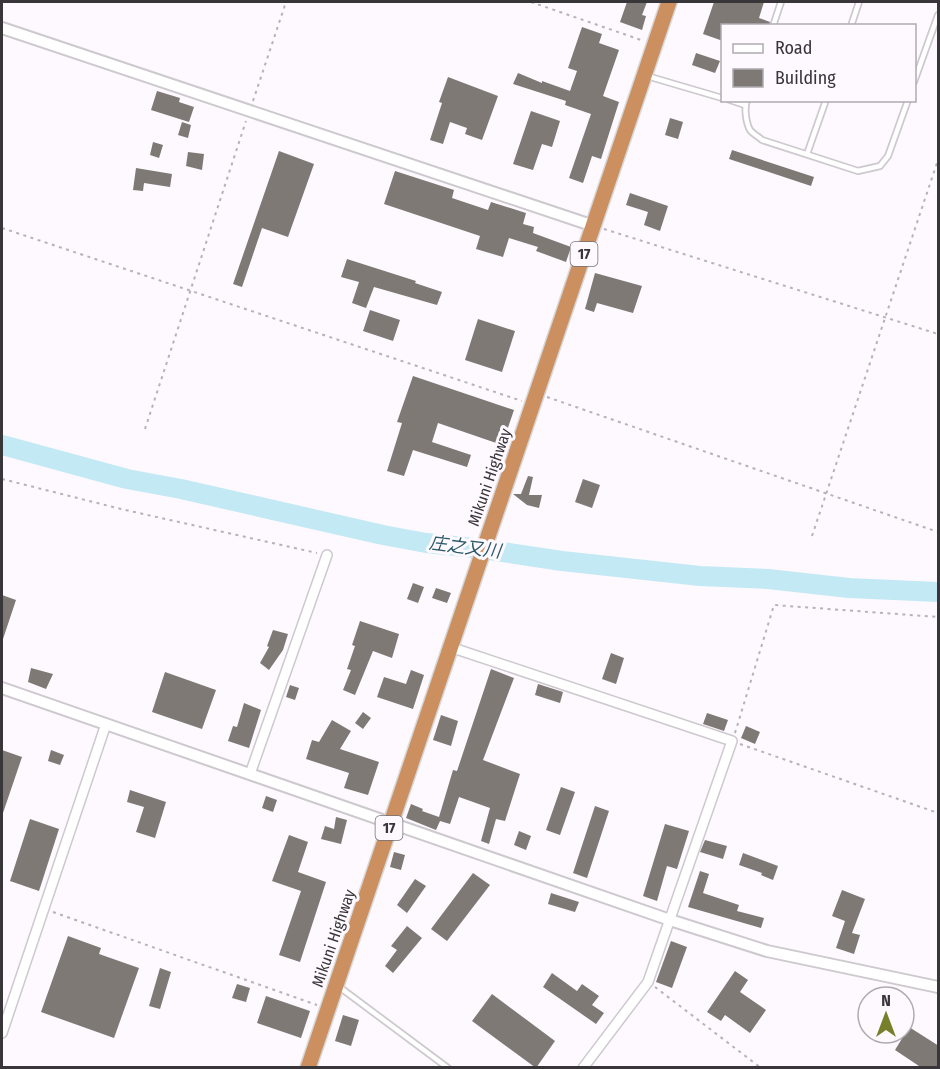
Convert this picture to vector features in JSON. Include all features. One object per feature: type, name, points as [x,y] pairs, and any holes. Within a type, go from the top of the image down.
[{"type":"highway","name":"Mikuni Highway","points":[[308,1068],[669,2]]},
{"type":"street","points":[[2,28],[594,226]]},
{"type":"street","points":[[250,774],[327,555]]},
{"type":"street","points":[[450,647],[732,741],[648,982],[583,1068]]},
{"type":"street","points":[[2,688],[670,920],[767,951],[939,987]]},
{"type":"street","points":[[2,1033],[105,724]]},
{"type":"lane","points":[[774,24],[781,2]]},
{"type":"lane","points":[[852,24],[860,2]]},
{"type":"lane","points":[[916,79],[939,15]]},
{"type":"lane","points":[[645,75],[721,97]]},
{"type":"lane","points":[[807,154],[825,102]]},
{"type":"lane","points":[[746,103],[751,131],[762,140],[858,171],[880,166],[888,156],[907,102]]},
{"type":"lane","points":[[336,984],[448,1068]]},
{"type":"path","points":[[145,429],[286,2]]},
{"type":"path","points":[[531,2],[655,45]]},
{"type":"path","points":[[812,536],[939,160]]},
{"type":"path","points":[[594,226],[939,334]]},
{"type":"path","points":[[2,228],[189,291],[826,492],[939,532]]},
{"type":"path","points":[[2,479],[121,509],[327,555]]},
{"type":"path","points":[[939,617],[774,605],[732,741],[939,813]]},
{"type":"path","points":[[42,908],[328,1009]]},
{"type":"path","points":[[648,982],[761,1068]]},
{"type":"building","points":[[627,2],[647,2],[642,15],[646,16],[642,30],[620,22]]},
{"type":"building","points":[[714,2],[764,2],[759,18],[770,22],[770,24],[721,24],[721,40],[703,34]]},
{"type":"building","points":[[582,27],[602,34],[599,43],[619,50],[603,96],[619,102],[601,159],[592,156],[583,183],[569,178],[591,114],[565,105],[566,101],[513,84],[518,73],[570,91],[577,71],[568,68]]},
{"type":"building","points":[[696,53],[720,61],[715,73],[692,65]]},
{"type":"building","points":[[448,77],[498,96],[482,140],[465,134],[467,128],[450,122],[443,144],[430,140]]},
{"type":"building","points":[[157,91],[180,98],[179,102],[194,107],[189,122],[151,110]]},
{"type":"building","points":[[531,111],[560,121],[552,147],[542,144],[533,170],[513,164]]},
{"type":"building","points":[[670,118],[683,122],[678,139],[665,135]]},
{"type":"building","points":[[182,122],[191,125],[188,138],[178,135]]},
{"type":"building","points":[[153,142],[163,145],[159,158],[150,155]]},
{"type":"building","points":[[732,150],[814,177],[811,186],[729,159]]},
{"type":"building","points":[[279,151],[314,164],[288,237],[262,228],[242,287],[233,284]]},
{"type":"building","points":[[188,152],[204,154],[202,170],[186,166]]},
{"type":"building","points":[[136,168],[172,174],[170,187],[144,183],[143,191],[133,190]]},
{"type":"building","points":[[395,171],[454,190],[452,198],[488,210],[491,202],[526,213],[523,224],[534,227],[533,233],[571,247],[566,262],[536,251],[538,247],[509,238],[503,257],[476,249],[480,236],[384,204]]},
{"type":"building","points":[[630,193],[668,206],[660,231],[644,225],[648,212],[626,205]]},
{"type":"building","points":[[347,259],[416,281],[415,283],[442,292],[437,305],[374,287],[366,308],[352,303],[359,282],[341,277]]},
{"type":"building","points":[[595,273],[642,286],[633,313],[597,303],[594,312],[585,309]]},
{"type":"building","points":[[370,310],[400,320],[393,341],[363,331]]},
{"type":"building","points":[[478,319],[515,331],[502,372],[465,360]]},
{"type":"building","points":[[413,376],[514,410],[502,445],[438,423],[432,442],[471,455],[467,467],[413,450],[404,476],[387,471],[402,423],[397,422]]},
{"type":"building","points":[[528,476],[533,477],[529,495],[542,495],[539,508],[527,505],[513,494],[521,494]]},
{"type":"building","points":[[583,479],[600,485],[592,508],[575,502]]},
{"type":"building","points":[[413,583],[424,587],[418,603],[407,599]]},
{"type":"building","points":[[436,588],[451,593],[447,603],[432,598]]},
{"type":"building","points":[[2,595],[16,600],[3,639],[2,639]]},
{"type":"building","points":[[360,621],[399,634],[392,658],[373,651],[355,695],[343,690],[351,670],[347,669]]},
{"type":"building","points":[[273,630],[288,634],[283,650],[269,670],[260,663],[269,647],[267,646]]},
{"type":"building","points":[[611,653],[624,658],[616,684],[602,679]]},
{"type":"building","points":[[31,668],[53,674],[46,689],[28,682]]},
{"type":"building","points":[[491,669],[514,678],[483,760],[520,774],[505,821],[496,819],[489,844],[481,841],[490,808],[459,797],[450,824],[440,821],[436,830],[406,818],[411,804],[439,817],[453,770],[457,771]]},
{"type":"building","points":[[411,670],[424,675],[413,709],[377,697],[384,677],[406,684]]},
{"type":"building","points":[[165,672],[216,690],[202,729],[152,712]]},
{"type":"building","points":[[538,684],[563,692],[560,703],[535,695]]},
{"type":"building","points":[[290,685],[299,688],[295,700],[286,697]]},
{"type":"building","points":[[244,703],[261,710],[249,748],[228,741],[233,726],[237,727]]},
{"type":"building","points":[[363,712],[371,718],[363,729],[355,723]]},
{"type":"building","points":[[707,713],[728,720],[724,731],[703,724]]},
{"type":"building","points":[[441,715],[458,721],[451,746],[433,740]]},
{"type":"building","points":[[332,720],[351,731],[340,749],[379,762],[368,795],[344,788],[349,773],[306,759],[312,740],[319,742]]},
{"type":"building","points":[[746,726],[760,732],[755,744],[741,738]]},
{"type":"building","points":[[2,750],[22,757],[3,813],[2,813]]},
{"type":"building","points":[[51,750],[64,755],[60,765],[48,761]]},
{"type":"building","points":[[561,787],[575,792],[560,835],[546,830]]},
{"type":"building","points":[[130,790],[166,802],[155,838],[136,832],[144,807],[127,802]]},
{"type":"building","points":[[266,796],[277,800],[273,812],[262,808]]},
{"type":"building","points":[[595,806],[609,811],[587,878],[573,873]]},
{"type":"building","points":[[336,817],[347,820],[341,844],[321,839],[325,826],[334,829]]},
{"type":"building","points":[[30,819],[59,829],[39,891],[10,881]]},
{"type":"building","points":[[665,824],[689,831],[677,869],[667,866],[657,901],[643,896]]},
{"type":"building","points":[[519,831],[531,836],[526,850],[514,845]]},
{"type":"building","points":[[289,835],[308,842],[298,872],[326,882],[300,962],[279,955],[301,891],[272,881]]},
{"type":"building","points":[[705,840],[727,846],[723,859],[700,852]]},
{"type":"building","points":[[394,852],[405,855],[401,870],[390,867]]},
{"type":"building","points":[[743,853],[778,866],[773,880],[761,875],[762,873],[739,865]]},
{"type":"building","points":[[700,871],[709,874],[703,893],[739,905],[737,911],[764,918],[761,928],[688,907]]},
{"type":"building","points":[[473,873],[490,885],[447,941],[431,929]]},
{"type":"building","points":[[415,879],[426,886],[407,913],[397,905]]},
{"type":"building","points":[[842,890],[865,899],[852,933],[860,935],[854,954],[836,948],[845,921],[832,916]]},
{"type":"building","points":[[551,893],[579,902],[575,912],[548,904]]},
{"type":"building","points":[[407,926],[422,938],[393,973],[385,966],[397,950],[391,946]]},
{"type":"building","points":[[68,936],[101,948],[99,954],[139,968],[114,1038],[41,1012]]},
{"type":"building","points":[[671,941],[687,947],[672,988],[656,982]]},
{"type":"building","points":[[160,968],[171,972],[160,1009],[149,1006]]},
{"type":"building","points":[[735,971],[748,980],[740,992],[766,1010],[750,1033],[725,1015],[721,1021],[707,1012]]},
{"type":"building","points":[[552,973],[577,991],[582,984],[599,996],[592,1005],[604,1013],[596,1024],[543,987]]},
{"type":"building","points":[[237,984],[250,988],[246,1002],[232,998]]},
{"type":"building","points":[[492,994],[555,1041],[536,1068],[472,1021]]},
{"type":"building","points":[[266,996],[310,1011],[301,1038],[257,1023]]},
{"type":"building","points":[[343,1015],[359,1020],[351,1046],[335,1041]]},
{"type":"building","points":[[916,1031],[939,1046],[939,1068],[922,1068],[895,1050],[898,1045],[916,1045]]},
{"type":"waterway","name":"庄之又川","points":[[2,445],[127,479],[426,543],[700,576],[768,579],[849,588],[938,592]]}]
